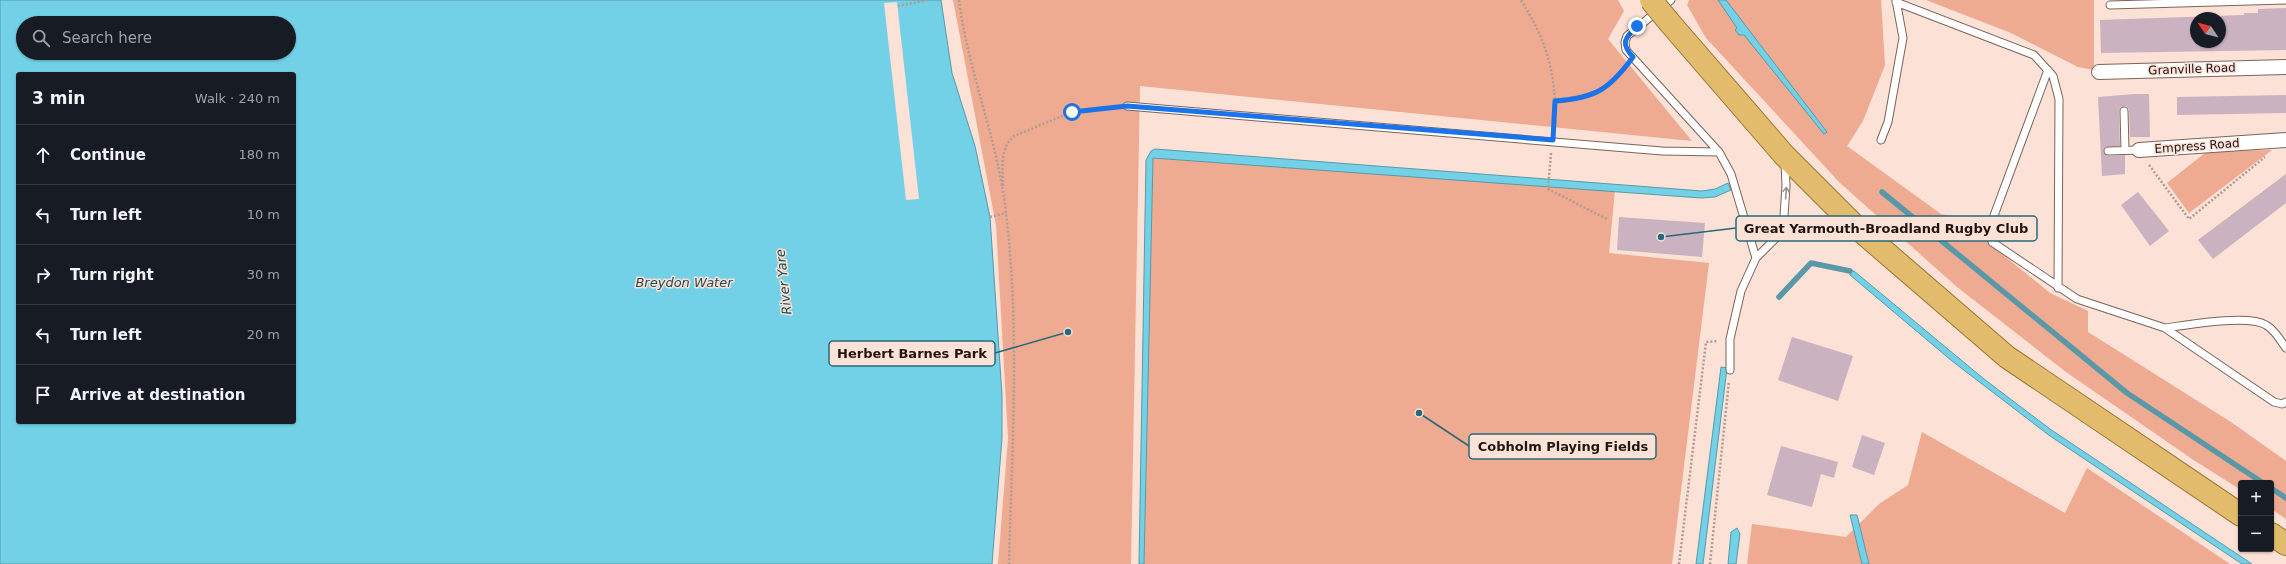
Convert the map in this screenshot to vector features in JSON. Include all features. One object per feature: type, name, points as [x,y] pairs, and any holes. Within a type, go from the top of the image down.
[{"type":"highway","points":[[1651,0],[1784,155],[1854,225],[2007,357],[2238,513]]},
{"type":"highway","points":[[2274,536],[2286,544]]},
{"type":"street","name":"Granville Road","points":[[2099,72],[2286,67]]},
{"type":"street","name":"Empress Road","points":[[2132,150],[2286,140]]},
{"type":"lane","points":[[1671,0],[1627,36],[1625,42],[1626,50],[1719,152],[1731,174],[1756,258]]},
{"type":"lane","points":[[2110,5],[2286,0]]},
{"type":"lane","points":[[1896,1],[2034,55],[2048,70],[2056,82],[2059,99],[2058,288]]},
{"type":"lane","points":[[1881,140],[1888,122],[1903,38],[1896,1]]},
{"type":"lane","points":[[2048,70],[1989,229],[1992,242],[2058,288],[2077,299],[2165,328],[2274,402],[2282,404],[2286,402]]},
{"type":"lane","points":[[1127,106],[1553,140],[1662,151],[1719,152]]},
{"type":"lane","points":[[2124,111],[2132,150]]},
{"type":"lane","name":"Empress Road","points":[[2108,151],[2132,150]]},
{"type":"lane","points":[[1784,155],[1786,186],[1784,231]]},
{"type":"lane","points":[[1730,370],[1730,339],[1741,290],[1756,258],[1784,231],[1818,224],[1854,225]]},
{"type":"lane","points":[[2165,328],[2217,322],[2260,322],[2275,332],[2286,348]]},
{"type":"path","points":[[898,6],[928,0]]},
{"type":"path","points":[[959,0],[962,26],[994,150],[1006,213],[1015,355],[1010,564]]},
{"type":"path","points":[[1521,0],[1534,22],[1548,52],[1553,71],[1555,101],[1548,189],[1607,219]]},
{"type":"path","points":[[1555,101],[1589,96],[1602,89],[1618,78],[1633,57]]},
{"type":"path","points":[[1003,193],[1003,151],[1007,142],[1014,136],[1072,112],[1127,106]]},
{"type":"path","points":[[2132,150],[2189,219],[2268,155]]},
{"type":"path","points":[[990,217],[1006,213]]},
{"type":"path","points":[[1679,564],[1706,342],[1730,339]]},
{"type":"path","points":[[1710,564],[1730,370]]},
{"type":"shaded area","points":[[953,0],[1618,0],[1624,11],[1608,39],[1692,141],[1140,86],[1131,564],[998,564],[1008,438],[996,225]]},
{"type":"shaded area","points":[[1689,0],[1881,0],[1885,65],[1863,121],[1847,146],[1941,214],[1953,216],[1963,222],[2050,293],[2088,311],[2088,332],[2231,422],[2286,461],[2286,519],[2274,511],[2274,480],[2238,480],[2238,488],[2192,459],[2066,372],[1957,287],[1840,183],[1706,38],[1687,5]]},
{"type":"shaded area","points":[[1926,0],[2094,0],[2094,70],[2078,67],[2011,33]]},
{"type":"shaded area","points":[[2272,150],[2189,213],[2167,183],[2205,153],[2214,151]]},
{"type":"shaded area","points":[[1152,158],[1615,190],[1609,253],[1709,263],[1672,564],[1144,564]]},
{"type":"shaded area","points":[[1922,432],[2065,513],[2087,468],[2230,564],[1747,564],[1752,524],[1846,537],[1879,504],[1908,485]]},
{"type":"water","name":"Breydon Water","points":[[0,0],[941,0],[952,73],[975,146],[990,217],[1002,395],[1002,438],[992,564],[0,564]]},
{"type":"water","points":[[1718,0],[1726,0],[1827,132],[1824,134],[1744,35],[1739,35],[1735,30],[1737,28]]},
{"type":"water","points":[[1155,149],[1702,191],[1715,189],[1728,183],[1731,190],[1715,197],[1701,198],[1153,158],[1144,564],[1139,564],[1146,160],[1151,151]]},
{"type":"water","points":[[1850,271],[1854,271],[1984,379],[2050,429],[2252,564],[2242,564],[2050,436],[1952,361],[1850,275]]},
{"type":"water","points":[[1721,367],[1727,368],[1703,564],[1696,564]]},
{"type":"water","points":[[1850,515],[1857,515],[1869,564],[1862,564]]},
{"type":"water","points":[[1737,528],[1740,534],[1736,564],[1728,564],[1731,532]]},
{"type":"pier","points":[[897,2],[919,199],[906,200],[884,3]]},
{"type":"building","points":[[2286,8],[2286,50],[2101,53],[2100,20],[2190,17],[2190,48],[2226,48],[2226,16],[2258,13],[2258,9]]},
{"type":"building","points":[[2149,94],[2150,137],[2130,137],[2129,110],[2126,106],[2121,107],[2119,111],[2120,146],[2106,147],[2103,152],[2108,156],[2125,155],[2125,174],[2102,176],[2098,97]]},
{"type":"building","points":[[2286,95],[2286,113],[2177,115],[2177,97]]},
{"type":"building","points":[[2286,174],[2286,203],[2213,259],[2198,240]]},
{"type":"building","points":[[2138,192],[2169,231],[2150,246],[2121,205]]},
{"type":"building","points":[[1619,217],[1705,223],[1702,257],[1617,250]]},
{"type":"building","points":[[1792,337],[1853,356],[1838,401],[1778,380]]},
{"type":"building","points":[[1862,435],[1885,443],[1874,475],[1852,467]]},
{"type":"building","points":[[1781,446],[1838,462],[1834,478],[1821,474],[1812,507],[1767,495]]},
{"type":"waterway","points":[[1882,192],[2127,393],[2258,480]]},
{"type":"waterway","points":[[1779,297],[1811,263],[1850,271]]},
{"type":"waterway","points":[[2274,490],[2286,498]]},
{"type":"place","name":"Great Yarmouth-Broadland Rugby Club","points":[[1661,237]]},
{"type":"place","name":"Herbert Barnes Park","points":[[1068,332]]},
{"type":"place","name":"Cobholm Playing Fields","points":[[1419,413]]},
{"type":"route","points":[[1072,112],[1127,106],[1553,140],[1555,101],[1573,100],[1589,96],[1618,78],[1633,57],[1626,50],[1625,42],[1627,36],[1637,26]]},
{"type":"water label","name":"River Yare","points":[[783,282]]}]
